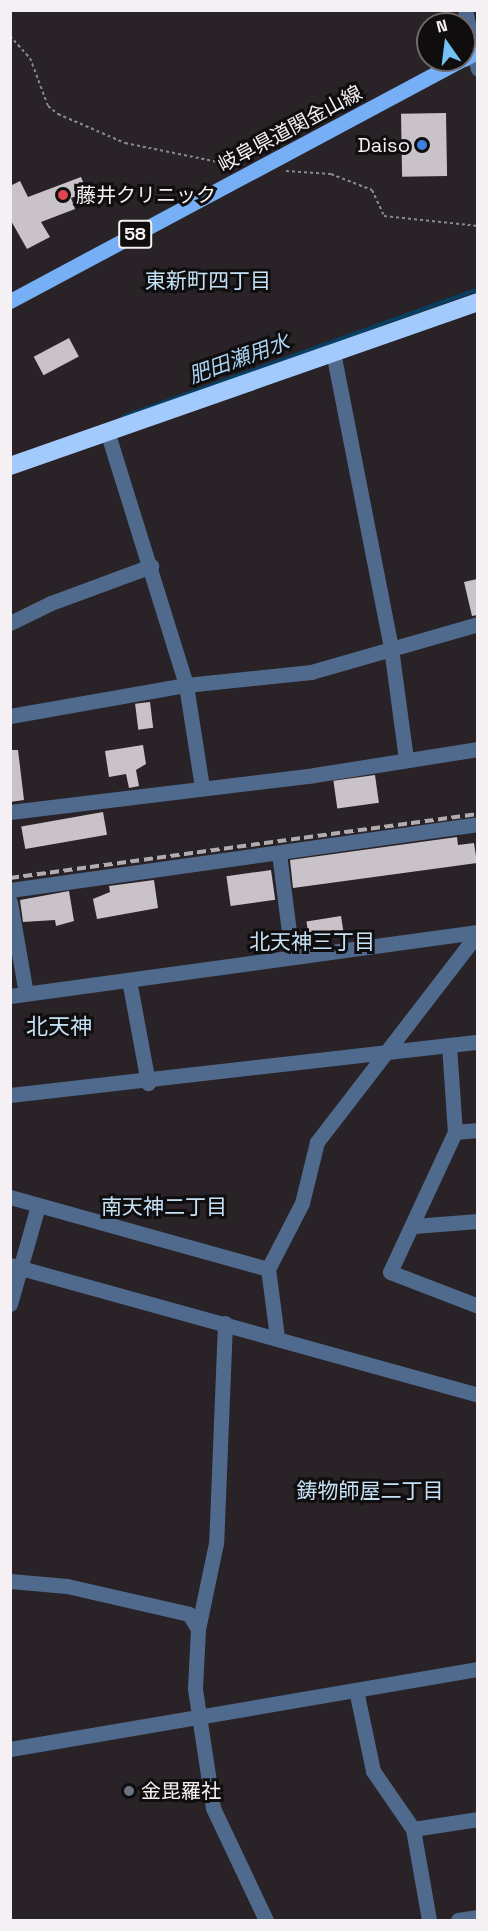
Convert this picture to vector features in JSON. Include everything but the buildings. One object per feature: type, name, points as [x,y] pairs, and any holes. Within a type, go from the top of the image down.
[{"type":"highway","points":[[10,466],[477,302]]},
{"type":"main road","name":"岐阜県道関金山線","points":[[10,301],[444,72]]},
{"type":"street","points":[[333,352],[391,648],[406,759]]},
{"type":"street","points":[[107,431],[151,566],[186,685],[202,787]]},
{"type":"street","points":[[10,623],[51,603],[151,566]]},
{"type":"street","points":[[10,716],[186,685],[311,672],[477,624]]},
{"type":"street","points":[[10,812],[202,787],[314,776],[477,749]]},
{"type":"street","points":[[10,890],[477,824]]},
{"type":"street","points":[[279,853],[292,956]]},
{"type":"street","points":[[10,902],[18,995],[477,932]]},
{"type":"street","points":[[277,1337],[268,1269],[302,1203],[317,1142],[381,1055],[477,932]]},
{"type":"street","points":[[129,980],[148,1083]]},
{"type":"street","points":[[10,1095],[148,1083],[477,1042]]},
{"type":"street","points":[[449,1045],[455,1132],[414,1226],[390,1272],[477,1306]]},
{"type":"street","points":[[455,1132],[477,1130]]},
{"type":"street","points":[[10,1197],[268,1269]]},
{"type":"street","points":[[10,1304],[15,1266],[38,1206]]},
{"type":"street","points":[[414,1226],[477,1221]]},
{"type":"street","points":[[15,1266],[277,1337],[477,1395]]},
{"type":"street","points":[[225,1323],[216,1543],[198,1629],[197,1717],[213,1808],[266,1920]]},
{"type":"street","points":[[10,1581],[67,1586],[189,1614],[198,1629]]},
{"type":"street","points":[[10,1749],[477,1669]]},
{"type":"street","points":[[356,1690],[373,1770],[413,1829],[429,1920]]},
{"type":"street","points":[[413,1829],[477,1819]]},
{"type":"street","points":[[458,1920],[477,1917]]},
{"type":"path","points":[[10,36],[30,58],[48,106],[76,124],[158,152],[260,169],[331,174],[372,190],[384,216],[477,226]]},
{"type":"waterway","name":"肥田瀬用水","points":[[123,417],[478,289]]},
{"type":"railway","points":[[10,878],[478,814]]},
{"type":"place","name":"Daiso","points":[[422,145]]},
{"type":"place","name":"藤井クリニック","points":[[63,195]]},
{"type":"place","name":"金毘羅社","points":[[129,1791]]},
{"type":"district","name":"東新町四丁目","points":[[208,281]]},
{"type":"district","name":"北天神三丁目","points":[[312,942]]},
{"type":"district","name":"北天神","points":[[59,1027]]},
{"type":"district","name":"南天神二丁目","points":[[164,1207]]},
{"type":"district","name":"鋳物師屋二丁目","points":[[370,1491]]}]
